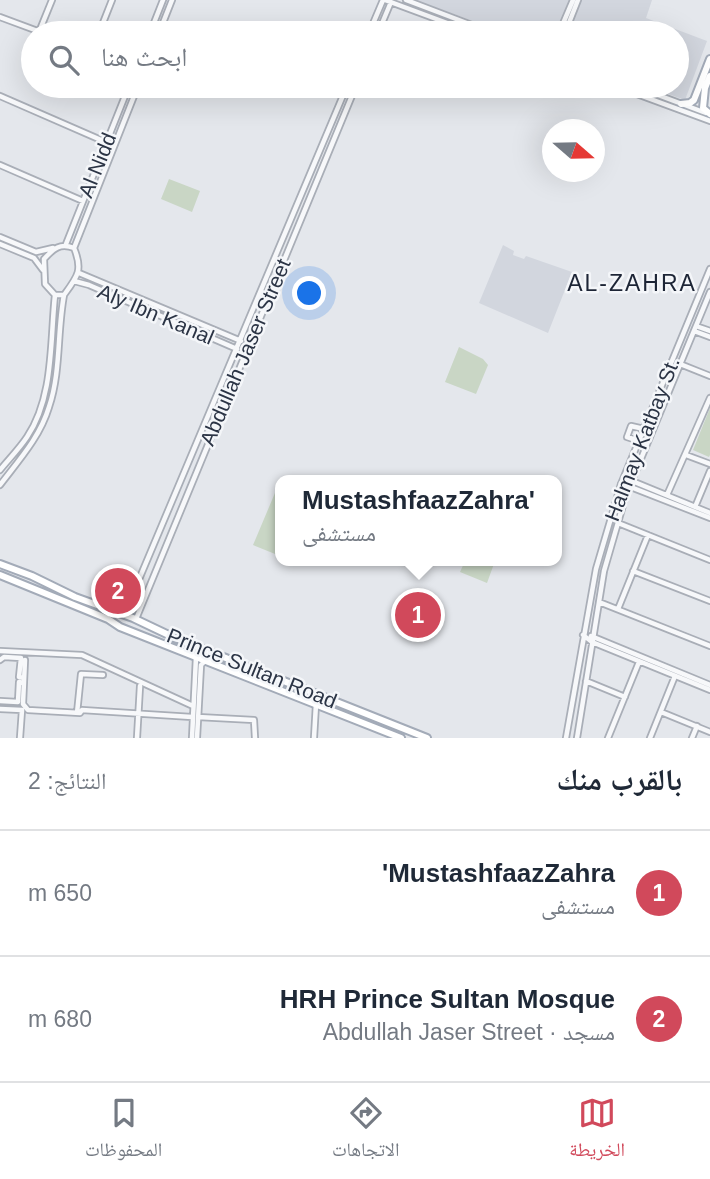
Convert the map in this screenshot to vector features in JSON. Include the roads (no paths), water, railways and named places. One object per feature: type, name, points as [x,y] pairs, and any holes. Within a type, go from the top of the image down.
[{"type":"main road","points":[[681,104],[690,103],[695,96],[710,59]]},
{"type":"main road","points":[[710,76],[703,100],[703,108],[710,114]]},
{"type":"main road","points":[[695,96],[696,103],[703,100]]},
{"type":"main road","name":"Prince Sultan Road","points":[[0,564],[173,637],[427,738]]},
{"type":"main road","name":"Prince Sultan Road","points":[[0,575],[108,619],[127,630],[402,738]]},
{"type":"main road","points":[[23,585],[30,584],[29,575]]},
{"type":"main road","points":[[127,630],[134,629],[136,620]]},
{"type":"main road","points":[[402,738],[407,730]]},
{"type":"street","points":[[45,21],[52,0]]},
{"type":"street","points":[[104,21],[112,0]]},
{"type":"street","points":[[155,21],[163,0]]},
{"type":"street","points":[[164,21],[172,0]]},
{"type":"street","points":[[406,0],[461,21]]},
{"type":"street","points":[[565,21],[575,0]]},
{"type":"street","points":[[569,21],[575,0]]},
{"type":"street","points":[[375,21],[386,1]]},
{"type":"street","points":[[380,21],[386,1]]},
{"type":"street","points":[[386,1],[441,21]]},
{"type":"street","points":[[0,17],[21,25]]},
{"type":"street","points":[[0,96],[101,140]]},
{"type":"street","name":"Al Nidd","points":[[66,244],[124,98]]},
{"type":"street","points":[[74,248],[133,98]]},
{"type":"street","name":"Abdullah Jaser Street","points":[[124,615],[342,98]]},
{"type":"street","name":"Abdullah Jaser Street","points":[[136,620],[137,611],[351,98]]},
{"type":"street","points":[[648,98],[710,121]]},
{"type":"street","points":[[665,98],[710,114]]},
{"type":"street","points":[[338,107],[345,111]]},
{"type":"street","points":[[0,165],[83,201]]},
{"type":"street","points":[[0,237],[36,252],[66,244],[74,248],[79,260],[79,272],[64,295],[51,401],[35,440],[0,485]]},
{"type":"street","points":[[0,244],[34,258],[44,271]]},
{"type":"street","points":[[0,470],[28,436],[43,398],[55,295],[45,284],[44,259],[54,248]]},
{"type":"street","name":"Halmay Katbay St.","points":[[566,738],[596,569],[621,484],[710,269]]},
{"type":"street","points":[[79,272],[241,341]]},
{"type":"street","name":"Aly Ibn Kanal","points":[[74,281],[237,349]]},
{"type":"street","name":"Halmay Katbay St.","points":[[577,738],[604,571],[618,523],[631,483],[710,292]]},
{"type":"street","points":[[55,295],[64,295]]},
{"type":"street","points":[[52,327],[59,327]]},
{"type":"street","points":[[695,328],[710,331]]},
{"type":"street","points":[[695,328],[710,337]]},
{"type":"street","points":[[680,364],[710,376]]},
{"type":"street","points":[[48,366],[56,366]]},
{"type":"street","points":[[43,398],[51,401]]},
{"type":"street","points":[[667,495],[710,398]]},
{"type":"street","points":[[213,407],[221,409]]},
{"type":"street","points":[[35,421],[42,424]]},
{"type":"street","points":[[639,442],[627,437],[631,426],[644,429]]},
{"type":"street","points":[[17,450],[23,454]]},
{"type":"street","points":[[686,455],[710,464]]},
{"type":"street","points":[[695,507],[710,472]]},
{"type":"street","points":[[631,483],[710,516]]},
{"type":"street","points":[[621,484],[631,483],[667,495],[710,516]]},
{"type":"street","points":[[618,523],[710,560]]},
{"type":"street","points":[[618,609],[648,535]]},
{"type":"street","points":[[634,571],[710,601]]},
{"type":"street","points":[[599,601],[710,646]]},
{"type":"street","points":[[583,635],[710,688]]},
{"type":"street","points":[[592,639],[639,662],[710,688]]},
{"type":"street","points":[[0,650],[82,655],[193,706]]},
{"type":"street","points":[[196,656],[193,706],[197,738]]},
{"type":"street","points":[[0,660],[4,657],[20,658],[19,677],[24,680]]},
{"type":"street","points":[[25,660],[23,704],[28,710],[77,713],[82,710],[254,720],[255,738]]},
{"type":"street","points":[[192,738],[201,666],[206,660]]},
{"type":"street","points":[[608,738],[639,662]]},
{"type":"street","points":[[77,713],[81,674],[103,676]]},
{"type":"street","points":[[650,738],[676,676]]},
{"type":"street","points":[[0,701],[18,702],[19,682],[24,680]]},
{"type":"street","points":[[586,681],[625,697]]},
{"type":"street","points":[[137,738],[140,686]]},
{"type":"street","points":[[314,738],[316,704]]},
{"type":"street","points":[[0,709],[22,710],[20,738]]},
{"type":"street","points":[[661,712],[710,732]]},
{"type":"street","points":[[692,738],[697,726]]},
{"type":"place","name":"HRH Prince Sultan Mosque","points":[[118,591]]},
{"type":"place","name":"MustashfaazZahra'","points":[[418,615]]},
{"type":"district","name":"AL-ZAHRA","points":[[632,283]]}]
